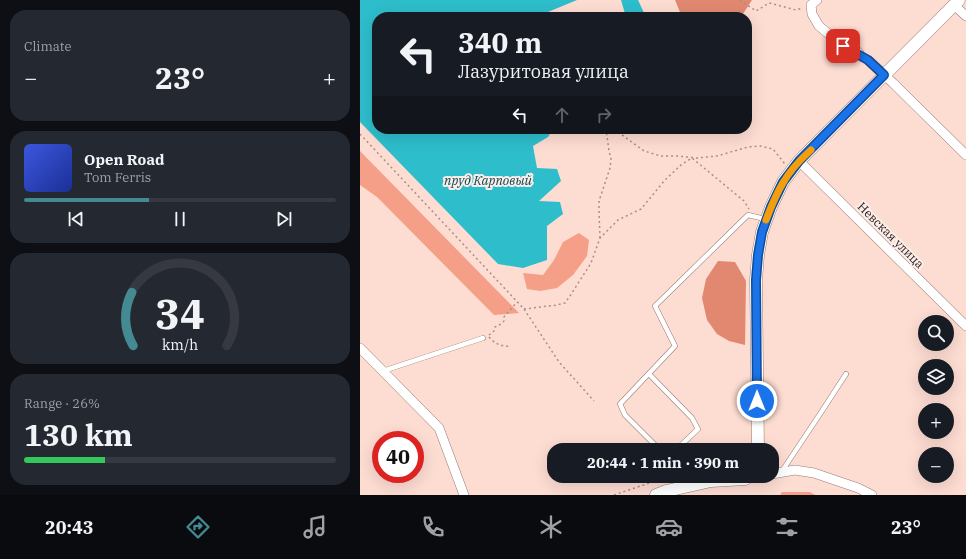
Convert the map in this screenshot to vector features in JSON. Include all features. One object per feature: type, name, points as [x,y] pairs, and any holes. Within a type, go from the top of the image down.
[{"type":"street","points":[[758,443],[756,280],[758,255],[766,219],[783,182],[799,161],[957,2],[966,16]]},
{"type":"street","points":[[814,3],[812,14],[819,26],[843,46],[868,60],[966,155]]},
{"type":"street","name":"Невская улица","points":[[799,161],[966,326]]},
{"type":"street","points":[[360,348],[439,428],[464,495]]},
{"type":"street","points":[[779,473],[795,470],[814,473],[858,488],[872,495]]},
{"type":"street","points":[[656,495],[666,491],[704,483]]},
{"type":"lane","points":[[844,35],[868,60]]},
{"type":"lane","points":[[653,443],[626,415],[620,404],[675,346],[655,306],[748,215],[766,219]]},
{"type":"lane","points":[[383,371],[483,338]]},
{"type":"lane","points":[[649,374],[692,418],[698,429],[683,443]]},
{"type":"lane","points":[[779,470],[846,374]]},
{"type":"path","points":[[740,0],[756,11],[769,3],[796,10],[814,3]]},
{"type":"path","points":[[360,134],[524,309],[559,362],[594,401]]},
{"type":"path","points":[[524,309],[565,303],[591,263],[600,238],[600,201],[610,168],[611,159],[607,134]]},
{"type":"path","points":[[621,134],[644,151],[661,156],[692,158],[717,156],[748,147],[768,147],[773,150],[787,166]]},
{"type":"path","points":[[600,238],[618,220],[641,209],[665,180],[682,164],[692,158]]},
{"type":"path","points":[[692,158],[744,201],[754,216]]},
{"type":"path","points":[[510,346],[499,345],[492,341],[489,335],[494,331],[495,327],[502,324],[504,317],[517,302]]},
{"type":"path","points":[[614,495],[649,483]]},
{"type":"shaded area","points":[[675,0],[752,0],[744,12],[680,12]]},
{"type":"shaded area","points":[[360,151],[519,313],[494,315],[377,197],[360,185]]},
{"type":"shaded area","points":[[579,233],[589,240],[587,256],[573,275],[557,288],[540,291],[527,289],[523,273],[543,275],[554,260],[563,242]]},
{"type":"shaded area","points":[[718,261],[735,262],[746,281],[745,345],[729,341],[717,334],[707,320],[702,298],[706,279]]},
{"type":"shaded area","points":[[782,492],[810,492],[815,495],[780,495]]},
{"type":"water","name":"пруд Карповый","points":[[360,0],[577,0],[548,12],[372,12],[372,134],[550,134],[548,137],[533,146],[537,168],[557,169],[561,181],[539,201],[560,202],[563,214],[547,226],[547,260],[523,268],[498,264],[360,122]]},
{"type":"water","points":[[621,0],[638,0],[644,12],[625,12]]},
{"type":"slow traffic","points":[[766,220],[783,182],[799,161],[811,150]]},
{"type":"route","points":[[757,401],[756,280],[762,232],[771,207],[783,182],[799,161],[884,75],[868,60],[843,46]]}]
